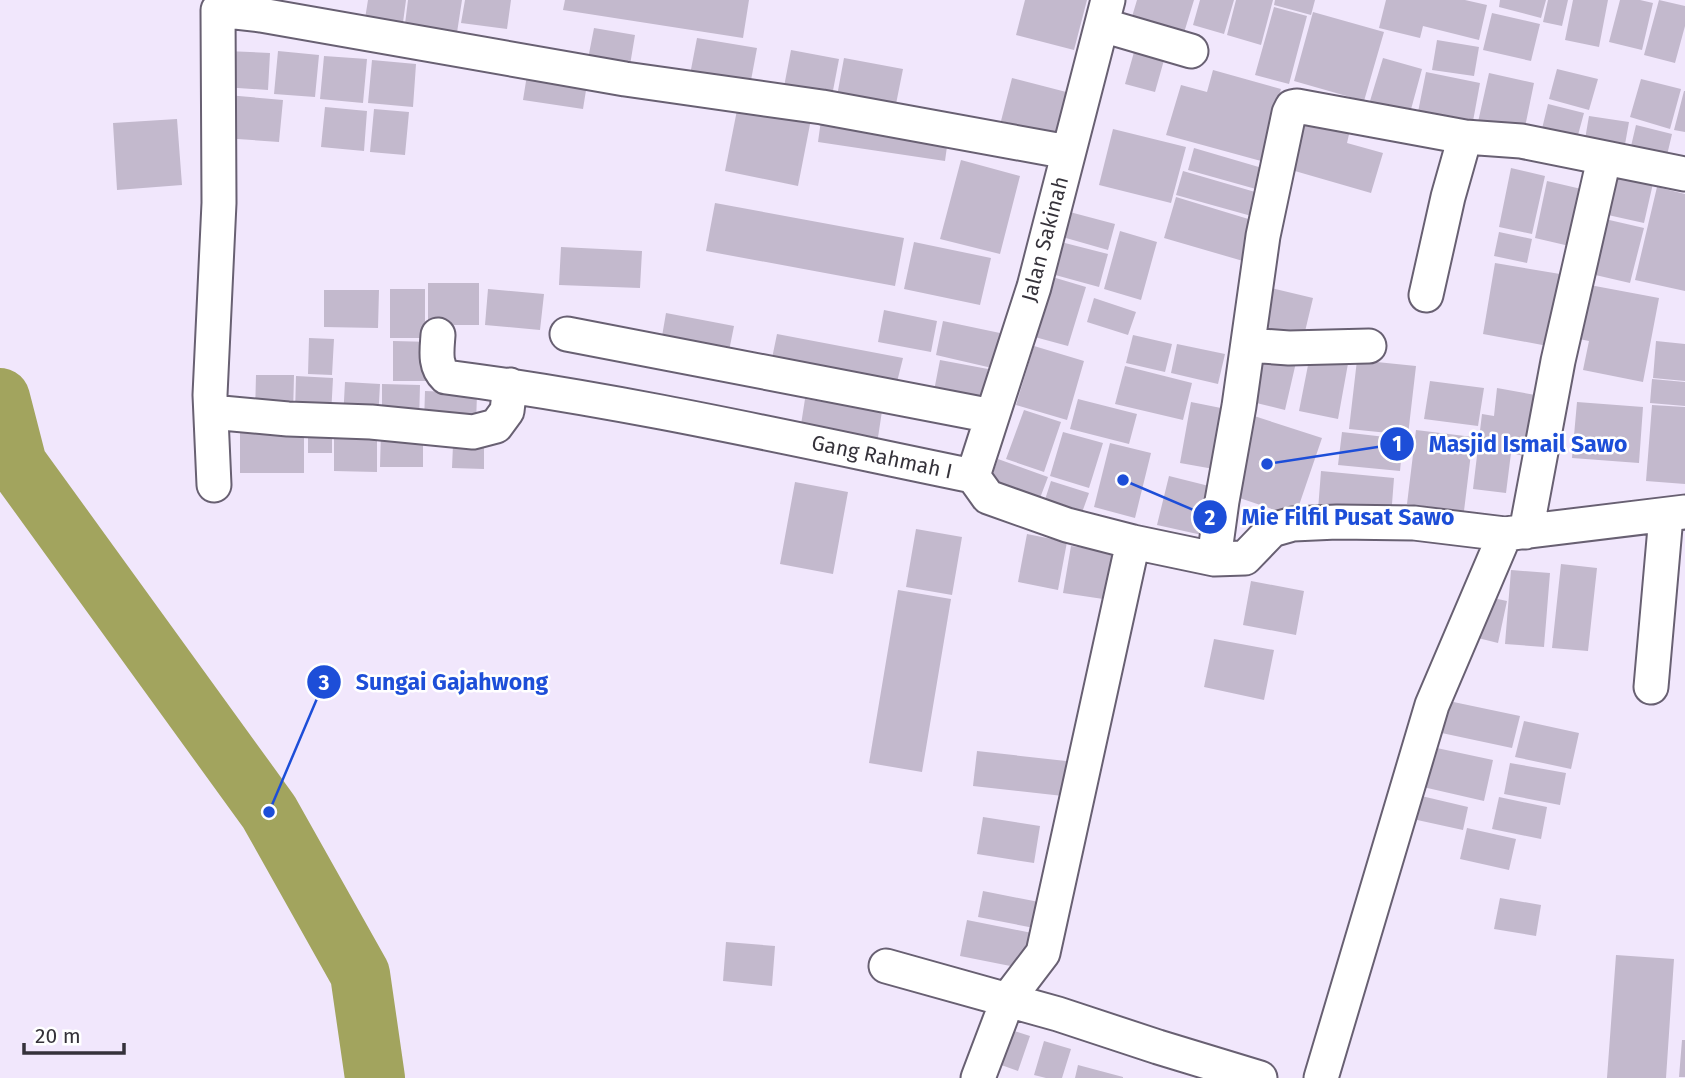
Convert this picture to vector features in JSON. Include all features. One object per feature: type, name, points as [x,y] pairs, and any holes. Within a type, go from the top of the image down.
[{"type":"street","points":[[214,485],[210,395],[219,203],[217,5],[625,79],[822,107],[1068,152]]},
{"type":"street","points":[[1105,12],[1191,51]]},
{"type":"street","name":"Jalan Sakinah","points":[[973,476],[1034,287],[1105,12]]},
{"type":"street","points":[[1214,559],[1248,345],[1262,236],[1292,107],[1465,137],[1521,141],[1685,174]]},
{"type":"street","points":[[1426,295],[1448,197],[1465,137]]},
{"type":"street","points":[[1321,1078],[1432,705],[1515,533],[1604,159]]},
{"type":"street","points":[[567,334],[992,416]]},
{"type":"street","name":"Gang Rahmah I","points":[[438,335],[439,371],[446,377],[510,385],[705,421],[973,476],[988,497],[1067,525],[1214,559],[1245,558],[1272,530],[1293,524],[1414,523],[1515,533],[1675,514]]},
{"type":"street","points":[[1248,345],[1289,348],[1369,346]]},
{"type":"street","points":[[211,412],[288,419],[371,422],[473,432],[496,426],[507,411],[510,385]]},
{"type":"street","points":[[1651,687],[1675,514]]},
{"type":"street","points":[[978,1078],[1008,999],[1043,953],[1133,542]]},
{"type":"street","points":[[887,966],[1008,999],[1259,1078]]},
{"type":"building","points":[[368,0],[406,0],[402,30],[364,25]]},
{"type":"building","points":[[408,0],[462,0],[456,39],[404,32]]},
{"type":"building","points":[[465,0],[511,0],[507,29],[461,23]]},
{"type":"building","points":[[565,0],[749,0],[743,38],[563,10]]},
{"type":"building","points":[[1025,0],[1087,0],[1074,50],[1016,35]]},
{"type":"building","points":[[1137,0],[1194,0],[1183,36],[1131,20]]},
{"type":"building","points":[[1200,0],[1234,0],[1224,34],[1193,25]]},
{"type":"building","points":[[1236,0],[1273,0],[1261,45],[1227,35]]},
{"type":"building","points":[[1275,0],[1315,0],[1311,15],[1274,5]]},
{"type":"building","points":[[1386,0],[1465,0],[1487,5],[1479,40],[1423,26],[1420,38],[1379,28]]},
{"type":"building","points":[[1500,0],[1546,0],[1541,18],[1499,7]]},
{"type":"building","points":[[1548,0],[1568,0],[1562,26],[1543,22]]},
{"type":"building","points":[[1573,0],[1608,0],[1599,47],[1565,40]]},
{"type":"building","points":[[1620,0],[1653,3],[1642,50],[1609,42]]},
{"type":"building","points":[[1659,0],[1685,6],[1685,26],[1675,63],[1644,55]]},
{"type":"building","points":[[1274,7],[1307,16],[1289,84],[1255,75]]},
{"type":"building","points":[[1313,12],[1384,32],[1364,101],[1294,81]]},
{"type":"building","points":[[1492,13],[1540,24],[1531,61],[1483,50]]},
{"type":"building","points":[[594,28],[635,35],[629,71],[587,64]]},
{"type":"building","points":[[697,38],[757,48],[749,91],[689,80]]},
{"type":"building","points":[[1437,40],[1479,47],[1474,76],[1432,70]]},
{"type":"building","points":[[1136,45],[1166,53],[1155,92],[1125,84]]},
{"type":"building","points":[[791,50],[839,59],[831,101],[783,92]]},
{"type":"building","points":[[226,51],[270,53],[268,90],[223,87]]},
{"type":"building","points":[[278,51],[319,55],[315,97],[274,94]]},
{"type":"building","points":[[324,56],[367,59],[363,103],[320,99]]},
{"type":"building","points":[[844,58],[903,69],[893,119],[835,107]]},
{"type":"building","points":[[1383,58],[1422,69],[1410,113],[1370,101]]},
{"type":"building","points":[[372,60],[416,64],[413,107],[368,103]]},
{"type":"building","points":[[1557,69],[1598,79],[1589,110],[1549,99]]},
{"type":"building","points":[[1213,70],[1281,89],[1275,111],[1272,164],[1166,135],[1181,85],[1207,92]]},
{"type":"building","points":[[1426,72],[1480,83],[1471,132],[1416,122]]},
{"type":"building","points":[[1489,73],[1534,83],[1524,132],[1478,122]]},
{"type":"building","points":[[527,75],[587,84],[583,109],[523,100]]},
{"type":"building","points":[[1012,78],[1074,94],[1063,136],[1001,121]]},
{"type":"building","points":[[1641,79],[1681,89],[1670,129],[1630,117]]},
{"type":"building","points":[[1685,91],[1685,132],[1674,130]]},
{"type":"building","points":[[227,95],[283,100],[279,142],[223,138]]},
{"type":"building","points":[[739,100],[812,114],[798,186],[725,171]]},
{"type":"building","points":[[1548,104],[1584,113],[1575,146],[1540,137]]},
{"type":"building","points":[[325,107],[367,111],[364,151],[321,147]]},
{"type":"building","points":[[374,109],[409,112],[405,155],[370,152]]},
{"type":"building","points":[[822,113],[949,132],[945,161],[818,142]]},
{"type":"building","points":[[1296,114],[1350,130],[1347,143],[1383,153],[1371,193],[1281,167]]},
{"type":"building","points":[[1589,116],[1629,122],[1624,150],[1584,145]]},
{"type":"building","points":[[177,119],[182,185],[117,190],[113,123]]},
{"type":"building","points":[[1636,125],[1672,134],[1664,168],[1628,159]]},
{"type":"building","points":[[1113,129],[1186,147],[1171,203],[1099,185]]},
{"type":"building","points":[[1194,148],[1269,170],[1263,191],[1188,170]]},
{"type":"building","points":[[961,160],[1020,176],[1000,254],[940,239]]},
{"type":"building","points":[[1511,168],[1545,176],[1532,234],[1499,227]]},
{"type":"building","points":[[1610,168],[1654,179],[1644,223],[1599,213]]},
{"type":"building","points":[[1183,171],[1262,194],[1255,217],[1176,195]]},
{"type":"building","points":[[1547,181],[1590,191],[1578,248],[1535,238]]},
{"type":"building","points":[[1657,187],[1685,194],[1685,291],[1635,280]]},
{"type":"building","points":[[1176,197],[1255,221],[1243,261],[1164,238]]},
{"type":"building","points":[[715,203],[904,238],[895,286],[706,251]]},
{"type":"building","points":[[1066,211],[1115,224],[1108,250],[1059,236]]},
{"type":"building","points":[[1605,219],[1644,228],[1630,283],[1591,274]]},
{"type":"building","points":[[1120,231],[1157,242],[1141,300],[1104,289]]},
{"type":"building","points":[[1499,232],[1532,239],[1527,263],[1494,256]]},
{"type":"building","points":[[1057,241],[1108,254],[1099,287],[1048,273]]},
{"type":"building","points":[[914,242],[991,258],[980,305],[904,289]]},
{"type":"building","points":[[561,247],[642,251],[640,288],[559,285]]},
{"type":"building","points":[[1495,263],[1566,275],[1553,347],[1483,334]]},
{"type":"building","points":[[1049,276],[1086,287],[1068,346],[1031,336]]},
{"type":"building","points":[[428,283],[479,283],[479,325],[428,325]]},
{"type":"building","points":[[1579,283],[1659,298],[1643,382],[1583,370],[1589,341],[1569,337]]},
{"type":"building","points":[[1263,286],[1313,298],[1302,344],[1252,332]]},
{"type":"building","points":[[390,289],[425,289],[425,338],[390,338]]},
{"type":"building","points":[[488,289],[544,294],[540,330],[485,325]]},
{"type":"building","points":[[324,290],[379,290],[378,328],[324,327]]},
{"type":"building","points":[[1094,298],[1136,312],[1128,335],[1087,322]]},
{"type":"building","points":[[884,310],[937,321],[931,352],[878,342]]},
{"type":"building","points":[[666,313],[734,326],[727,361],[660,348]]},
{"type":"building","points":[[943,321],[1000,333],[992,368],[936,355]]},
{"type":"building","points":[[777,334],[903,358],[896,386],[770,368]]},
{"type":"building","points":[[1133,335],[1172,344],[1165,372],[1126,363]]},
{"type":"building","points":[[309,338],[334,339],[332,375],[308,374]]},
{"type":"building","points":[[393,341],[433,342],[432,381],[393,381]]},
{"type":"building","points":[[1656,341],[1685,344],[1685,381],[1653,378]]},
{"type":"building","points":[[1177,344],[1225,354],[1218,384],[1171,373]]},
{"type":"building","points":[[1034,346],[1084,361],[1067,420],[1016,405]]},
{"type":"building","points":[[1260,349],[1297,358],[1285,410],[1248,401]]},
{"type":"building","points":[[1311,350],[1349,358],[1338,419],[1299,411]]},
{"type":"building","points":[[940,360],[988,369],[980,410],[932,401]]},
{"type":"building","points":[[1357,360],[1416,366],[1408,435],[1349,429]]},
{"type":"building","points":[[1125,366],[1192,383],[1183,420],[1115,404]]},
{"type":"building","points":[[256,375],[294,375],[293,415],[255,414]]},
{"type":"building","points":[[296,376],[333,378],[331,415],[295,414]]},
{"type":"building","points":[[1652,379],[1685,382],[1685,406],[1650,403]]},
{"type":"building","points":[[1430,381],[1484,388],[1478,426],[1424,419]]},
{"type":"building","points":[[345,382],[380,384],[378,421],[343,419]]},
{"type":"building","points":[[382,384],[420,385],[419,422],[382,421]]},
{"type":"building","points":[[1497,388],[1541,396],[1532,458],[1511,453],[1506,493],[1473,489],[1482,414],[1494,416]]},
{"type":"building","points":[[425,391],[477,393],[476,425],[424,424]]},
{"type":"building","points":[[805,399],[882,411],[877,444],[800,431]]},
{"type":"building","points":[[1078,399],[1137,414],[1129,444],[1070,429]]},
{"type":"building","points":[[1191,402],[1236,411],[1225,471],[1180,463]]},
{"type":"building","points":[[1577,402],[1643,407],[1639,463],[1572,458]]},
{"type":"building","points":[[1652,405],[1685,407],[1685,484],[1646,481]]},
{"type":"building","points":[[1024,410],[1061,422],[1044,472],[1006,459]]},
{"type":"building","points":[[1251,415],[1322,438],[1295,517],[1225,493]]},
{"type":"building","points":[[240,424],[304,424],[304,473],[240,473]]},
{"type":"building","points":[[1416,430],[1473,437],[1464,511],[1407,504]]},
{"type":"building","points":[[308,431],[332,431],[332,453],[308,453]]},
{"type":"building","points":[[381,431],[423,432],[423,467],[380,467]]},
{"type":"building","points":[[1063,432],[1103,443],[1089,488],[1050,476]]},
{"type":"building","points":[[1342,432],[1403,439],[1400,471],[1338,465]]},
{"type":"building","points":[[334,433],[377,434],[377,472],[334,471]]},
{"type":"building","points":[[1110,443],[1151,453],[1135,518],[1094,507]]},
{"type":"building","points":[[453,445],[484,445],[484,469],[452,468]]},
{"type":"building","points":[[998,459],[1048,477],[1037,506],[988,487]]},
{"type":"building","points":[[1321,471],[1394,478],[1391,517],[1318,510]]},
{"type":"building","points":[[1169,476],[1213,487],[1202,535],[1157,525]]},
{"type":"building","points":[[1051,481],[1089,493],[1079,521],[1042,509]]},
{"type":"building","points":[[795,482],[848,492],[833,574],[780,564]]},
{"type":"building","points":[[916,529],[962,537],[952,595],[906,587]]},
{"type":"building","points":[[1027,534],[1067,542],[1058,590],[1018,582]]},
{"type":"building","points":[[1071,546],[1118,553],[1110,600],[1063,593]]},
{"type":"building","points":[[1561,564],[1597,568],[1588,651],[1552,648]]},
{"type":"building","points":[[1511,570],[1550,573],[1544,647],[1505,644]]},
{"type":"building","points":[[1251,581],[1304,591],[1296,635],[1243,625]]},
{"type":"building","points":[[898,590],[951,599],[922,772],[869,763]]},
{"type":"building","points":[[1484,596],[1507,601],[1498,643],[1474,637]]},
{"type":"building","points":[[1214,639],[1274,650],[1264,700],[1204,687]]},
{"type":"building","points":[[1444,700],[1520,716],[1512,748],[1437,732]]},
{"type":"building","points":[[1524,721],[1579,733],[1571,769],[1515,757]]},
{"type":"building","points":[[1432,747],[1493,760],[1484,801],[1423,787]]},
{"type":"building","points":[[977,751],[1066,761],[1063,796],[973,786]]},
{"type":"building","points":[[1510,763],[1566,773],[1560,805],[1504,794]]},
{"type":"building","points":[[1413,794],[1468,807],[1463,830],[1408,818]]},
{"type":"building","points":[[1499,797],[1547,807],[1541,839],[1492,829]]},
{"type":"building","points":[[983,817],[1040,826],[1034,863],[977,854]]},
{"type":"building","points":[[1467,828],[1516,839],[1509,870],[1460,859]]},
{"type":"building","points":[[983,891],[1039,902],[1034,928],[978,917]]},
{"type":"building","points":[[1500,898],[1541,905],[1536,936],[1494,929]]},
{"type":"building","points":[[967,920],[1032,933],[1025,969],[960,956]]},
{"type":"building","points":[[726,942],[775,946],[772,986],[723,981]]},
{"type":"building","points":[[1616,955],[1674,959],[1666,1078],[1607,1078]]},
{"type":"building","points":[[1002,1027],[1030,1036],[1018,1071],[990,1061]]},
{"type":"building","points":[[1682,1040],[1685,1040],[1685,1077],[1679,1077]]},
{"type":"building","points":[[1044,1041],[1071,1049],[1062,1078],[1034,1075]]},
{"type":"building","points":[[1078,1065],[1123,1077],[1123,1078],[1075,1078]]},
{"type":"waterway","points":[[0,398],[17,464],[269,812],[360,974],[375,1078]]},
{"type":"place","name":"Masjid Ismail Sawo","points":[[1267,464]]},
{"type":"place","name":"Mie Filfil Pusat Sawo","points":[[1123,480]]},
{"type":"place","name":"Sungai Gajahwong","points":[[269,812]]}]
